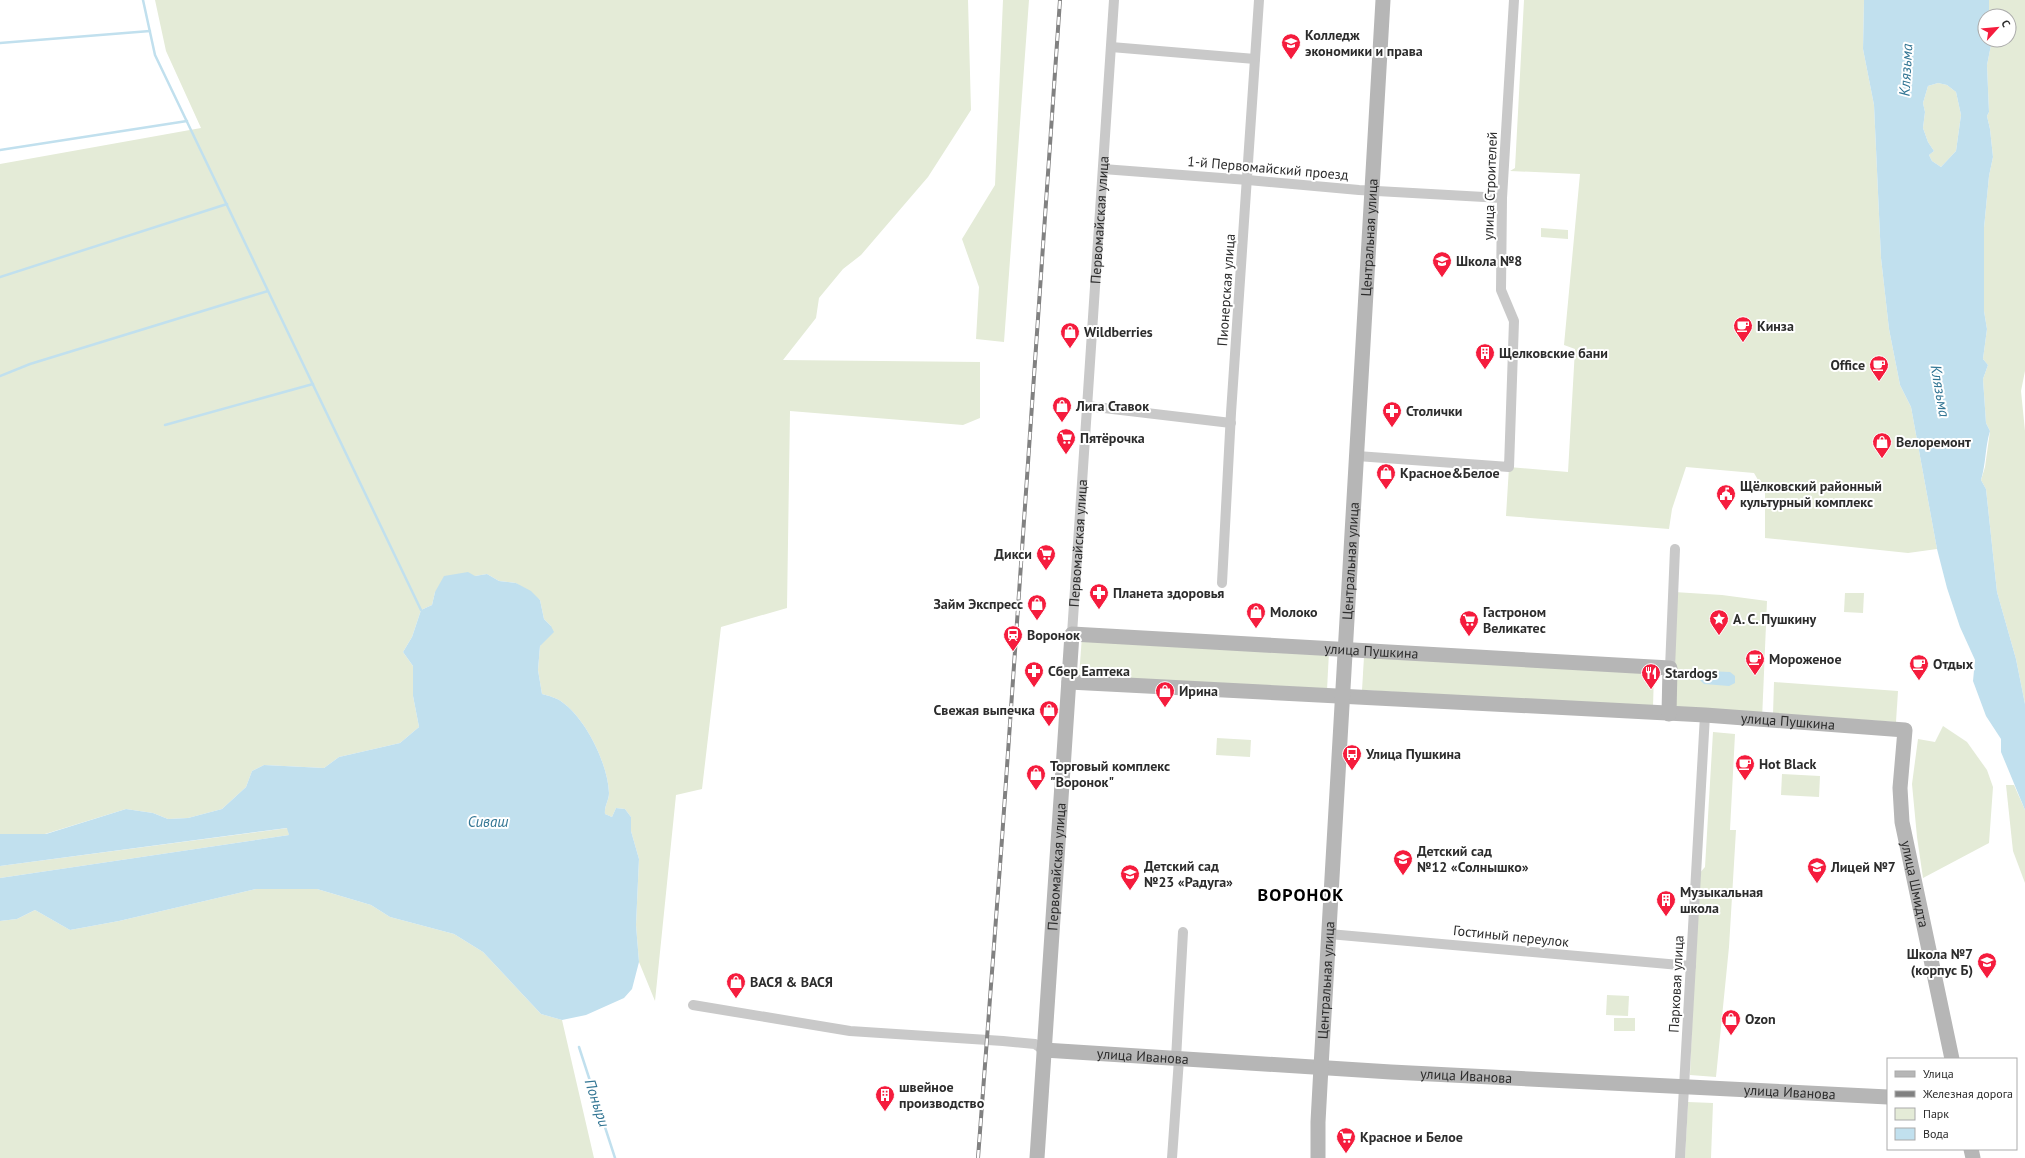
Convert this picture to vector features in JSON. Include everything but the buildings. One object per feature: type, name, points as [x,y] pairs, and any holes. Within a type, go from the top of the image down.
[{"type":"street","name":"Первомайская улица","points":[[1037,1158],[1114,0]]},
{"type":"street","name":"Пионерская улица","points":[[1222,582],[1259,0]]},
{"type":"street","name":"Центральная улица","points":[[1318,1158],[1321,1067],[1383,0]]},
{"type":"street","name":"улица Строителей","points":[[1357,456],[1509,467],[1514,321],[1501,290],[1502,198],[1514,0]]},
{"type":"street","points":[[1112,47],[1255,58]]},
{"type":"street","name":"1-й Первомайский проезд","points":[[1103,169],[1371,191],[1502,198]]},
{"type":"street","points":[[1087,406],[1231,423]]},
{"type":"street","points":[[1663,714],[1670,668],[1676,549]]},
{"type":"street","name":"улица Пушкина","points":[[1072,634],[1670,668]]},
{"type":"street","name":"улица Пушкина","points":[[1069,682],[1705,716],[1906,730]]},
{"type":"street","name":"Парковая улица","points":[[1680,1158],[1705,716]]},
{"type":"street","name":"улица Шмидта","points":[[1906,730],[1900,788],[1902,822],[1952,1058]]},
{"type":"street","points":[[1172,1158],[1183,932]]},
{"type":"street","name":"Гостиный переулок","points":[[1329,934],[1691,966]]},
{"type":"street","points":[[693,1005],[850,1031],[1035,1044],[1044,1050]]},
{"type":"street","name":"улица Иванова","points":[[1044,1050],[1321,1067],[1887,1097]]},
{"type":"street","name":"Центральная улица","points":[[1311,1158],[1318,1122]]},
{"type":"green space","points":[[155,0],[968,0],[971,110],[928,177],[861,255],[843,269],[819,298],[816,318],[783,360],[980,362],[980,418],[963,425],[790,411],[787,608],[721,627],[702,789],[676,795],[655,1001],[639,962],[636,925],[639,859],[631,831],[631,817],[625,809],[616,808],[612,817],[605,814],[605,808],[609,796],[608,781],[605,769],[594,743],[579,719],[571,710],[558,699],[542,694],[538,670],[540,646],[551,626],[544,619],[540,600],[516,583],[499,581],[487,574],[475,576],[435,592],[432,605],[421,610],[412,637],[403,652],[413,666],[413,696],[419,727],[400,743],[339,757],[324,768],[264,765],[252,771],[246,787],[222,809],[188,818],[168,819],[153,813],[126,809],[45,834],[0,834],[0,164],[201,128],[166,51]]},
{"type":"green space","points":[[1003,0],[1029,0],[1004,342],[976,339],[979,287],[962,239],[995,185]]},
{"type":"green space","points":[[1524,0],[1864,0],[1863,49],[1874,105],[1881,258],[1889,329],[1900,385],[1911,407],[1937,549],[1908,553],[1765,538],[1765,492],[1754,473],[1686,467],[1672,509],[1669,529],[1506,516],[1509,467],[1568,472],[1575,349],[1564,345],[1580,174],[1510,171],[1515,168]]},
{"type":"green space","points":[[1989,0],[2025,0],[2025,371],[2021,391],[2025,431],[2025,704],[2016,659],[1997,592],[1986,489],[1981,480],[1985,467],[1990,431],[1986,423],[1983,379],[1988,365],[1983,359],[1987,329],[1984,311],[1984,228],[1989,176],[1993,157],[1987,116],[1989,112],[1987,65],[1990,48],[2017,48],[2017,8],[1989,8]]},
{"type":"green space","points":[[1938,83],[1947,85],[1956,92],[1961,115],[1956,151],[1941,167],[1932,161],[1929,155],[1934,151],[1928,142],[1923,128],[1925,112],[1923,103],[1928,86]]},
{"type":"green space","points":[[1541,228],[1568,230],[1568,239],[1541,237]]},
{"type":"green space","points":[[1674,592],[1722,595],[1767,601],[1762,720],[1669,714]]},
{"type":"green space","points":[[1845,593],[1864,593],[1863,613],[1844,612]]},
{"type":"green space","points":[[1082,636],[1329,652],[1327,690],[1079,677]]},
{"type":"green space","points":[[1364,657],[1654,673],[1653,707],[1362,690]]},
{"type":"green space","points":[[1774,682],[1898,691],[1896,722],[1773,714]]},
{"type":"green space","points":[[1943,726],[1967,742],[1987,770],[1993,787],[1989,843],[1923,878],[1912,784],[1918,739],[1935,742]]},
{"type":"green space","points":[[1713,732],[1735,734],[1730,830],[1736,830],[1729,947],[1716,1077],[1690,1075],[1698,875],[1705,867]]},
{"type":"green space","points":[[1217,738],[1251,740],[1250,757],[1216,755]]},
{"type":"green space","points":[[1782,774],[1820,776],[1819,797],[1781,795]]},
{"type":"green space","points":[[2006,785],[2014,785],[2025,810],[2025,883],[2013,851]]},
{"type":"green space","points":[[288,828],[289,835],[0,878],[0,866]]},
{"type":"green space","points":[[256,889],[317,889],[371,905],[390,917],[454,934],[483,952],[541,1014],[562,1020],[594,1158],[0,1158],[0,921],[17,919],[35,910],[70,930],[119,921]]},
{"type":"green space","points":[[1607,995],[1629,996],[1628,1016],[1606,1015]]},
{"type":"green space","points":[[1614,1018],[1635,1018],[1635,1031],[1614,1031]]},
{"type":"green space","points":[[1688,1102],[1713,1103],[1711,1158],[1685,1158]]},
{"type":"water","name":"Клязьма","points":[[1864,0],[1989,0],[1989,8],[1977,8],[1977,48],[1990,48],[1987,65],[1989,112],[1987,116],[1993,157],[1989,176],[1984,228],[1984,311],[1987,329],[1983,359],[1988,365],[1983,379],[1986,423],[1990,431],[1981,480],[1986,489],[1997,592],[2016,659],[2025,704],[2025,810],[2001,752],[2001,739],[1986,716],[1973,681],[1975,660],[1960,627],[1947,588],[1937,549],[1911,407],[1900,385],[1889,329],[1881,258],[1874,105],[1863,49]],"holes":[[[1938,83],[1947,85],[1956,92],[1961,115],[1956,151],[1941,167],[1932,161],[1929,155],[1934,151],[1928,142],[1923,128],[1925,112],[1923,103],[1928,86]]]},
{"type":"water","name":"Сиваш","points":[[468,572],[475,576],[487,574],[499,581],[516,583],[531,591],[540,600],[544,619],[551,626],[554,632],[540,646],[538,670],[542,694],[558,699],[571,710],[579,719],[594,743],[605,769],[608,781],[609,796],[605,808],[605,814],[612,817],[616,808],[625,809],[631,817],[631,831],[639,859],[636,925],[639,962],[632,989],[624,998],[586,1015],[562,1020],[541,1014],[483,952],[454,934],[390,917],[371,905],[317,889],[256,889],[119,921],[70,930],[35,910],[17,919],[0,921],[0,878],[289,835],[287,828],[0,866],[0,834],[46,834],[126,809],[153,813],[168,819],[188,818],[222,809],[246,787],[252,771],[264,765],[324,768],[339,757],[400,743],[419,727],[413,696],[413,666],[403,652],[412,637],[421,610],[432,605],[435,592],[444,576]]},
{"type":"water","points":[[1707,671],[1730,672],[1735,676],[1735,683],[1729,686],[1704,684],[1700,680],[1700,675]]},
{"type":"waterway","points":[[143,0],[155,55],[421,610]]},
{"type":"waterway","points":[[0,43],[150,31]]},
{"type":"waterway","points":[[0,150],[187,121]]},
{"type":"waterway","points":[[0,277],[227,204]]},
{"type":"waterway","points":[[0,376],[30,364],[268,291]]},
{"type":"waterway","points":[[165,425],[313,384]]},
{"type":"waterway","name":"Поныри","points":[[579,1047],[615,1158]]},
{"type":"railway","points":[[978,1158],[1002,839],[1060,0]]},
{"type":"place","name":"Колледж экономики и права","points":[[1291,60]]},
{"type":"place","name":"Школа №8","points":[[1442,278]]},
{"type":"place","name":"Кинза","points":[[1743,343]]},
{"type":"place","name":"Wildberries","points":[[1070,349]]},
{"type":"place","name":"Щелковские бани","points":[[1485,370]]},
{"type":"place","name":"Office","points":[[1879,382]]},
{"type":"place","name":"Лига Ставок","points":[[1062,423]]},
{"type":"place","name":"Столички","points":[[1392,428]]},
{"type":"place","name":"Пятёрочка","points":[[1066,455]]},
{"type":"place","name":"Велоремонт","points":[[1882,459]]},
{"type":"place","name":"Красное&Белое","points":[[1386,490]]},
{"type":"place","name":"Щёлковский районный культурный комплекс","points":[[1726,511]]},
{"type":"place","name":"Дикси","points":[[1046,571]]},
{"type":"place","name":"Планета здоровья","points":[[1099,610]]},
{"type":"place","name":"Займ Экспресс","points":[[1037,621]]},
{"type":"place","name":"Moлоко","points":[[1256,629]]},
{"type":"place","name":"А. С. Пушкину","points":[[1719,636]]},
{"type":"place","name":"Гастроном Великатес","points":[[1469,637]]},
{"type":"place","name":"Воронок","points":[[1013,652]]},
{"type":"place","name":"Мороженое","points":[[1755,676]]},
{"type":"place","name":"Отдых","points":[[1919,681]]},
{"type":"place","name":"Сбер Еаптека","points":[[1034,688]]},
{"type":"place","name":"Stardogs","points":[[1651,690]]},
{"type":"place","name":"Ирина","points":[[1165,708]]},
{"type":"place","name":"Свежая выпечка","points":[[1049,727]]},
{"type":"place","name":"Улица Пушкина","points":[[1352,771]]},
{"type":"place","name":"Hot Black","points":[[1745,781]]},
{"type":"place","name":"Торговый комплекс \"Воронок\"","points":[[1036,791]]},
{"type":"place","name":"Детский сад №12 «Солнышко»","points":[[1403,876]]},
{"type":"place","name":"Лицей №7","points":[[1817,884]]},
{"type":"place","name":"Детский сад №23 «Радуга»","points":[[1130,891]]},
{"type":"place","name":"Музыкальная школа","points":[[1666,917]]},
{"type":"place","name":"Школа №7 (корпус Б)","points":[[1987,979]]},
{"type":"place","name":"ВАСЯ & ВАСЯ","points":[[736,999]]},
{"type":"place","name":"Ozon","points":[[1731,1036]]},
{"type":"place","name":"швейное производство","points":[[885,1112]]},
{"type":"place","name":"Красное и Белое","points":[[1346,1154]]},
{"type":"district","name":"ВОРОНОК","points":[[1301,895]]}]
